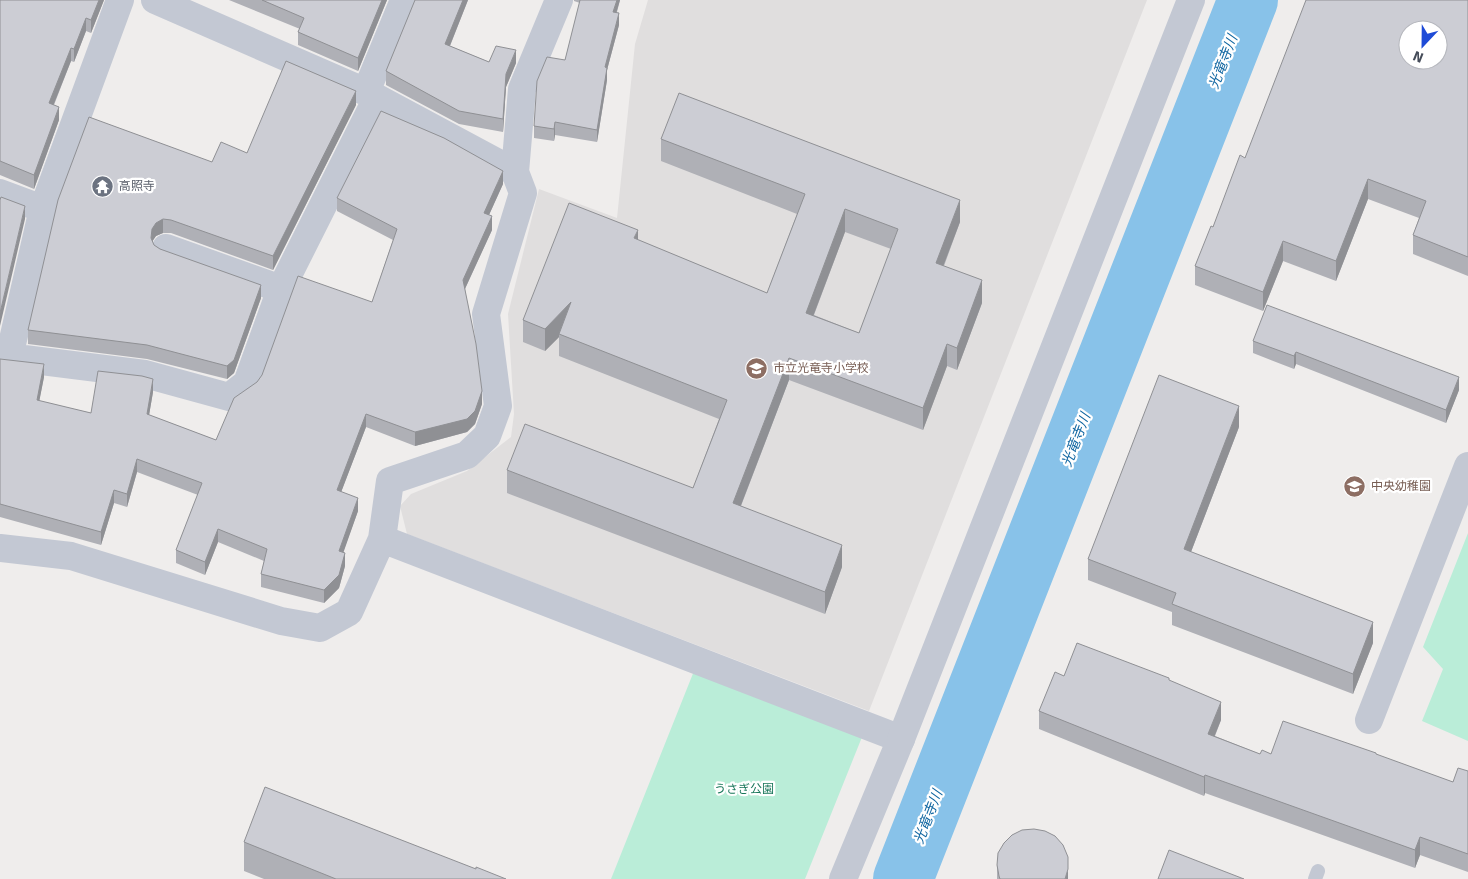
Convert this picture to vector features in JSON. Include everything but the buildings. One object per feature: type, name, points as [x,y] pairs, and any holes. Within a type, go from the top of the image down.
[{"type":"street","points":[[120,0],[43,210],[5,357],[145,374],[229,397],[247,382],[281,289],[371,95],[404,0]]},
{"type":"street","points":[[155,0],[371,95],[515,172]]},
{"type":"street","points":[[0,548],[70,556],[281,621],[320,628],[348,612],[382,539],[390,482],[467,455],[487,436],[498,406],[486,314],[523,193],[515,172],[522,89],[559,0]]},
{"type":"street","points":[[843,879],[901,739],[1191,0]]},
{"type":"street","points":[[0,193],[43,210]]},
{"type":"street","points":[[166,248],[281,289]]},
{"type":"street","points":[[1369,720],[1468,466]]},
{"type":"street","points":[[382,539],[901,739]]},
{"type":"shaded area","name":"市立光竜寺小学校","points":[[648,0],[1147,0],[869,711],[407,534],[400,506],[411,494],[467,471],[511,437],[514,414],[508,314],[539,189],[617,218],[635,44]]},
{"type":"green space","points":[[1468,533],[1468,741],[1422,721],[1443,669],[1423,647]]},
{"type":"green space","name":"うさぎ公園","points":[[694,671],[862,737],[805,879],[611,879]]},
{"type":"waterway","name":"光竜寺川","points":[[903,879],[1248,0]]},
{"type":"place","name":"高照寺","points":[[103,186]]},
{"type":"place","name":"市立光竜寺小学校","points":[[757,368]]},
{"type":"place","name":"中央幼稚園","points":[[1355,486]]}]
